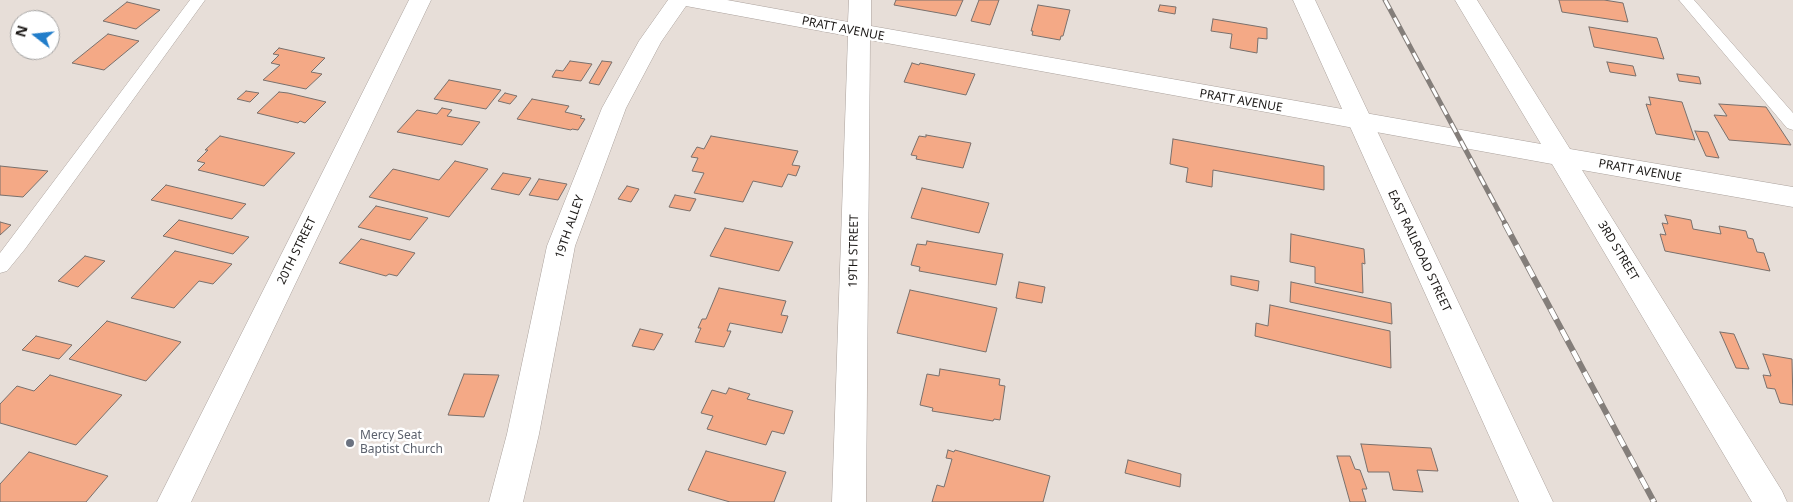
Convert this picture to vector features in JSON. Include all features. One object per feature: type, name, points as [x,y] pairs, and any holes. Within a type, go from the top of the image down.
[{"type":"street","name":"20TH STREET","points":[[174,502],[420,0]]},
{"type":"street","name":"19TH ALLEY","points":[[506,502],[523,434],[561,246],[614,108],[650,41],[679,0]]},
{"type":"street","name":"PRATT AVENUE","points":[[690,0],[1359,122],[1793,197]]},
{"type":"street","name":"19TH STREET","points":[[849,502],[860,0]]},
{"type":"street","name":"EAST RAILROAD STREET","points":[[1304,0],[1536,502]]},
{"type":"street","name":"3RD STREET","points":[[1466,0],[1770,502]]},
{"type":"lane","points":[[0,266],[198,0]]},
{"type":"lane","points":[[1686,0],[1793,124]]},
{"type":"building","points":[[896,0],[963,0],[956,16],[894,5]]},
{"type":"building","points":[[979,0],[999,0],[990,25],[971,21]]},
{"type":"building","points":[[1559,0],[1604,0],[1623,3],[1628,22],[1562,12]]},
{"type":"building","points":[[127,2],[160,10],[136,29],[103,21]]},
{"type":"building","points":[[1038,5],[1070,10],[1063,36],[1061,36],[1060,40],[1032,35],[1033,31],[1031,31]]},
{"type":"building","points":[[1160,5],[1176,7],[1175,14],[1158,11]]},
{"type":"building","points":[[1213,19],[1267,28],[1267,39],[1258,38],[1257,53],[1230,48],[1232,34],[1211,31]]},
{"type":"building","points":[[1589,27],[1657,38],[1664,59],[1594,47]]},
{"type":"building","points":[[108,34],[139,41],[104,70],[72,63]]},
{"type":"building","points":[[279,48],[325,58],[311,72],[322,74],[306,89],[263,80],[280,65],[271,63],[279,55],[273,54]]},
{"type":"building","points":[[570,61],[592,64],[581,81],[552,77],[556,70],[563,71]]},
{"type":"building","points":[[602,61],[612,62],[599,85],[589,83]]},
{"type":"building","points":[[1607,62],[1633,66],[1636,76],[1610,72]]},
{"type":"building","points":[[912,63],[975,74],[966,95],[904,82]]},
{"type":"building","points":[[1677,74],[1699,77],[1701,84],[1679,81]]},
{"type":"building","points":[[449,80],[501,90],[486,109],[434,99]]},
{"type":"building","points":[[246,91],[259,93],[250,102],[237,99]]},
{"type":"building","points":[[279,92],[326,102],[305,123],[257,113]]},
{"type":"building","points":[[505,93],[517,96],[510,104],[498,101]]},
{"type":"building","points":[[1649,97],[1682,102],[1695,140],[1656,134],[1646,104],[1651,105]]},
{"type":"building","points":[[532,99],[569,106],[565,112],[582,116],[580,118],[585,119],[578,130],[571,130],[517,119]]},
{"type":"building","points":[[1719,104],[1766,107],[1791,145],[1729,140],[1714,115],[1727,116]]},
{"type":"building","points":[[442,108],[452,110],[447,116],[480,122],[462,145],[397,132],[417,110],[437,114]]},
{"type":"building","points":[[1695,131],[1708,132],[1719,158],[1706,156]]},
{"type":"building","points":[[926,135],[971,143],[963,168],[916,159],[917,156],[911,155],[919,136],[926,137]]},
{"type":"building","points":[[220,136],[295,153],[264,186],[198,170],[205,163],[197,161],[208,150],[205,150]]},
{"type":"building","points":[[711,136],[798,151],[792,165],[800,166],[796,176],[788,174],[782,187],[753,181],[743,202],[694,193],[704,173],[692,171],[698,158],[691,157],[697,147],[704,149]]},
{"type":"building","points":[[1173,139],[1324,166],[1324,190],[1213,170],[1212,187],[1186,182],[1188,168],[1170,164]]},
{"type":"building","points":[[455,161],[488,169],[449,217],[369,197],[393,169],[439,180]]},
{"type":"building","points":[[0,166],[48,171],[23,197],[0,195]]},
{"type":"building","points":[[503,173],[531,178],[519,195],[491,189]]},
{"type":"building","points":[[539,179],[567,184],[558,200],[529,195]]},
{"type":"building","points":[[166,185],[246,204],[232,219],[151,200]]},
{"type":"building","points":[[627,186],[639,189],[631,202],[618,199]]},
{"type":"building","points":[[922,188],[989,203],[979,233],[911,218]]},
{"type":"building","points":[[675,195],[696,199],[690,211],[669,207]]},
{"type":"building","points":[[376,206],[428,218],[410,240],[358,227]]},
{"type":"building","points":[[1665,215],[1691,220],[1693,229],[1721,234],[1719,226],[1746,231],[1748,238],[1753,239],[1757,252],[1764,253],[1770,271],[1665,251],[1660,234],[1666,235],[1662,223],[1668,224]]},
{"type":"building","points":[[179,220],[249,237],[233,254],[163,236]]},
{"type":"building","points":[[0,222],[11,225],[0,235]]},
{"type":"building","points":[[725,228],[793,242],[779,271],[710,256]]},
{"type":"building","points":[[1291,234],[1364,249],[1365,264],[1362,263],[1363,293],[1315,283],[1315,267],[1290,262]]},
{"type":"building","points":[[361,239],[415,253],[397,276],[389,274],[386,276],[339,263]]},
{"type":"building","points":[[927,241],[1003,254],[996,285],[919,271],[920,267],[911,265],[917,244],[926,245]]},
{"type":"building","points":[[175,251],[232,264],[213,284],[199,281],[174,308],[131,298]]},
{"type":"building","points":[[85,256],[105,261],[78,287],[58,281]]},
{"type":"building","points":[[1231,276],[1259,281],[1258,291],[1231,285]]},
{"type":"building","points":[[1019,282],[1045,287],[1042,303],[1016,298]]},
{"type":"building","points":[[1291,282],[1391,303],[1392,324],[1290,302]]},
{"type":"building","points":[[719,288],[786,301],[781,315],[788,316],[782,333],[730,323],[727,331],[731,331],[724,347],[695,342],[701,328],[698,328],[702,319],[706,319]]},
{"type":"building","points":[[910,290],[997,308],[986,352],[897,333]]},
{"type":"building","points":[[1270,305],[1390,331],[1391,368],[1255,336],[1256,323],[1268,326]]},
{"type":"building","points":[[107,321],[181,342],[146,381],[69,359]]},
{"type":"building","points":[[640,329],[663,334],[654,350],[632,346]]},
{"type":"building","points":[[1720,332],[1734,334],[1749,369],[1736,368]]},
{"type":"building","points":[[36,336],[72,345],[59,359],[22,350]]},
{"type":"building","points":[[1763,354],[1792,359],[1793,405],[1780,403],[1775,389],[1767,388],[1763,375],[1771,376]]},
{"type":"building","points":[[940,369],[1000,379],[999,385],[1005,386],[1000,420],[994,419],[993,421],[932,411],[933,408],[920,405],[927,374],[939,376]]},
{"type":"building","points":[[464,374],[499,375],[484,417],[448,415]]},
{"type":"building","points":[[50,375],[122,395],[76,445],[0,423],[0,404],[17,386],[34,391]]},
{"type":"building","points":[[729,388],[750,394],[747,399],[793,411],[784,434],[772,431],[766,445],[707,429],[713,416],[701,413],[712,390],[726,394]]},
{"type":"building","points":[[1361,444],[1431,448],[1438,471],[1417,470],[1423,492],[1393,490],[1389,472],[1368,472]]},
{"type":"building","points":[[948,450],[954,452],[955,450],[1050,476],[1043,502],[932,502],[937,485],[944,487],[952,459],[946,458]]},
{"type":"building","points":[[706,451],[786,472],[774,502],[730,502],[688,490]]},
{"type":"building","points":[[29,452],[108,476],[86,502],[0,502],[0,484]]},
{"type":"building","points":[[1337,456],[1350,456],[1355,469],[1360,470],[1367,489],[1362,489],[1366,502],[1350,502]]},
{"type":"building","points":[[1128,460],[1181,474],[1180,487],[1125,473]]},
{"type":"railway","points":[[1385,0],[1506,225]]},
{"type":"railway","points":[[1505,224],[1654,502]]},
{"type":"place","name":"Mercy Seat Baptist Church","points":[[350,443]]}]
